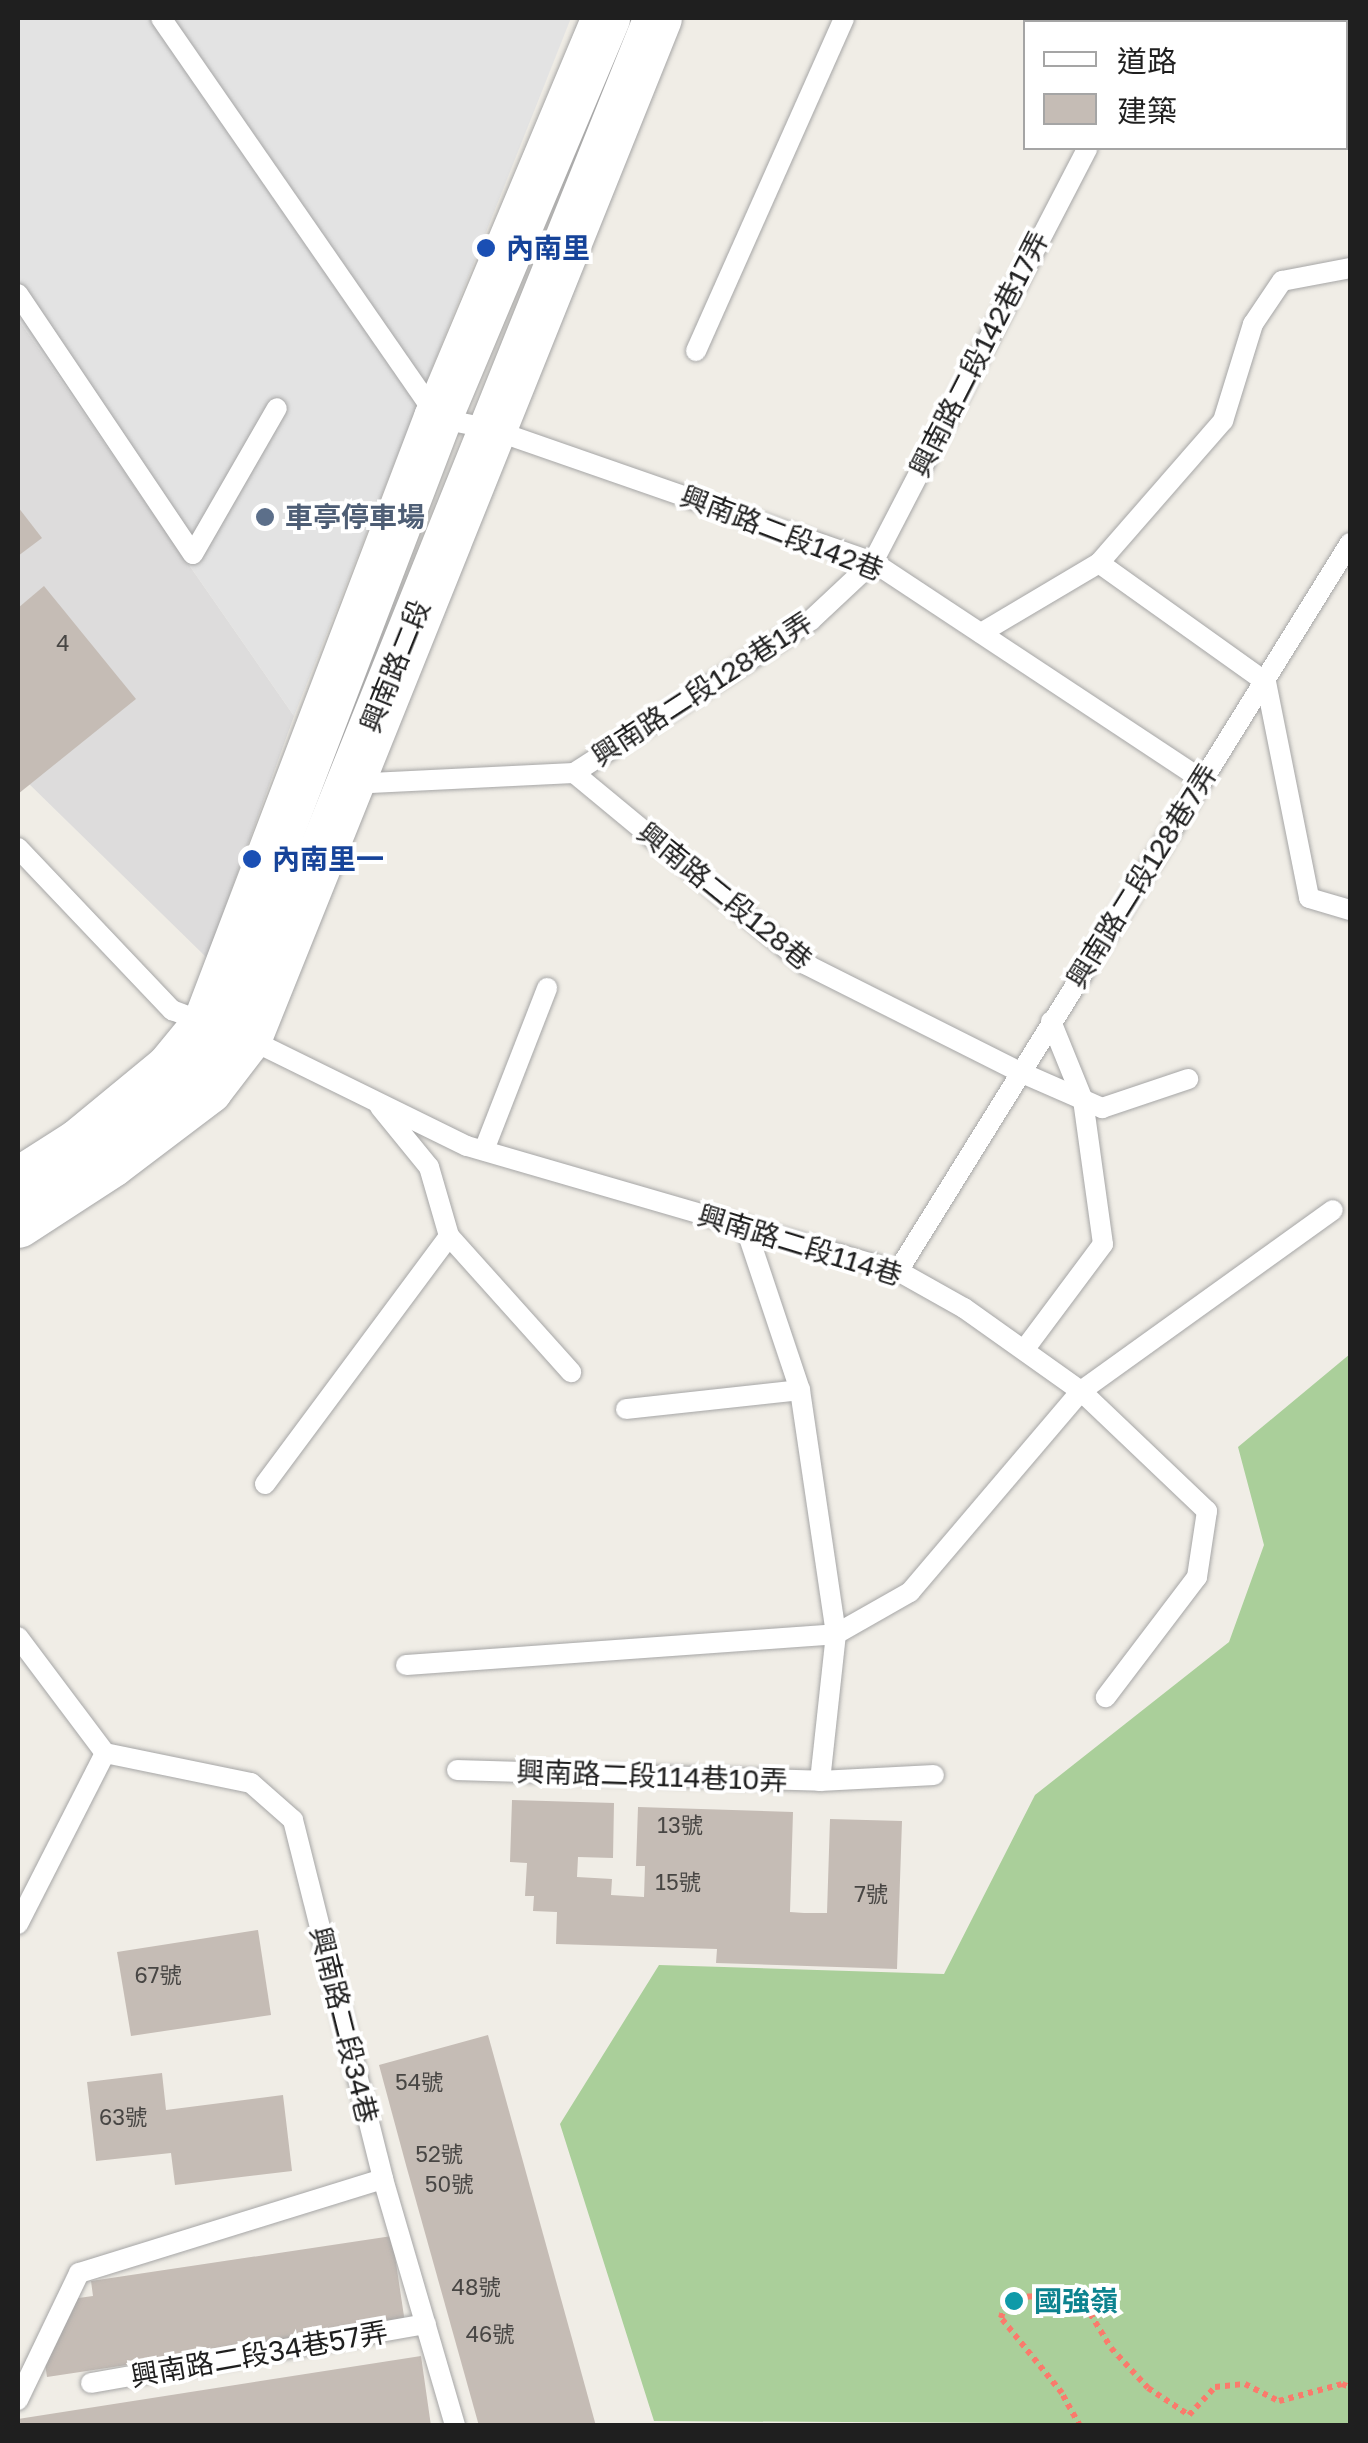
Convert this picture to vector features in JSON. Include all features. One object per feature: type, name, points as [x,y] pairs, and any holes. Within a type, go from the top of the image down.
[{"type":"street","name":"興南路二段","points":[[327,776],[438,418],[606,18]]},
{"type":"street","name":"興南路二段","points":[[18,1224],[112,1164],[208,1090],[327,776],[491,428],[658,18]]},
{"type":"street","name":"興南路二段","points":[[18,1182],[78,1143],[170,1068],[228,1030]]},
{"type":"lane","points":[[161,18],[438,418]]},
{"type":"lane","points":[[696,351],[844,18]]},
{"type":"lane","name":"興南路二段142巷17弄","points":[[873,562],[1087,150]]},
{"type":"lane","points":[[980,633],[1099,563],[1224,421],[1253,324],[1282,282],[1350,268]]},
{"type":"lane","points":[[18,294],[193,554],[277,408]]},
{"type":"lane","name":"興南路二段142巷","points":[[438,418],[491,428],[873,562],[1202,779]]},
{"type":"lane","name":"興南路二段128巷7弄","points":[[898,1272],[1350,542]]},
{"type":"lane","name":"興南路二段128巷1弄","points":[[574,774],[810,620],[873,562]]},
{"type":"lane","points":[[1099,563],[1266,682],[1308,898],[1350,910]]},
{"type":"lane","points":[[327,776],[574,774]]},
{"type":"lane","name":"興南路二段128巷","points":[[574,774],[806,964],[1020,1072],[1102,1108],[1188,1079]]},
{"type":"lane","name":"興南路二段114巷","points":[[18,848],[172,1010],[228,1030],[484,1150],[898,1272],[964,1308],[1081,1392],[1207,1511],[1197,1577],[1106,1697]]},
{"type":"lane","points":[[484,1150],[547,988]]},
{"type":"lane","points":[[1024,1350],[1103,1244],[1083,1100],[1052,1021]]},
{"type":"lane","points":[[374,1101],[429,1166],[448,1236],[571,1372]]},
{"type":"lane","points":[[406,1665],[836,1634],[910,1592],[1081,1392],[1333,1210]]},
{"type":"lane","name":"興南路二段114巷10弄","points":[[457,1770],[820,1781],[836,1634],[800,1390],[744,1226]]},
{"type":"lane","points":[[265,1484],[448,1236]]},
{"type":"lane","points":[[626,1409],[800,1390]]},
{"type":"lane","points":[[18,1636],[105,1753],[18,1924]]},
{"type":"lane","name":"興南路二段34巷","points":[[105,1753],[251,1784],[293,1820],[383,2179],[455,2426]]},
{"type":"lane","points":[[820,1781],[934,1775]]},
{"type":"lane","points":[[19,2400],[80,2274],[383,2179]]},
{"type":"lane","name":"興南路二段34巷57弄","points":[[91,2383],[426,2324]]},
{"type":"path","points":[[1080,2426],[1062,2393],[1001,2318],[1007,2296],[1056,2296],[1084,2305],[1111,2348],[1148,2388],[1189,2415],[1215,2387],[1245,2384],[1279,2401],[1342,2384],[1350,2388]]},
{"type":"shaded area","name":"車亭停車場","points":[[18,18],[571,18],[294,716],[18,319]]},
{"type":"shaded area","points":[[18,319],[294,716],[207,958],[24,779],[18,783]]},
{"type":"green space","points":[[1350,1354],[1350,2425],[654,2421],[560,2124],[659,1965],[944,1974],[1035,1795],[1229,1642],[1264,1545],[1238,1447]]},
{"type":"building","points":[[18,507],[42,538],[18,556]]},
{"type":"building","points":[[44,586],[136,699],[18,794],[18,608]]},
{"type":"building","points":[[512,1800],[614,1803],[613,1858],[578,1857],[577,1877],[612,1879],[611,1895],[644,1897],[645,1866],[636,1866],[638,1807],[793,1812],[790,1912],[804,1913],[827,1913],[830,1819],[902,1821],[897,1969],[716,1963],[717,1949],[556,1944],[557,1912],[533,1911],[534,1896],[525,1896],[527,1863],[510,1862]]},
{"type":"building","points":[[258,1930],[271,2015],[131,2036],[117,1952]]},
{"type":"building","points":[[488,2035],[596,2426],[479,2426],[406,2165],[379,2065]]},
{"type":"building","points":[[162,2073],[166,2110],[283,2095],[292,2171],[175,2185],[171,2153],[96,2161],[87,2082]]},
{"type":"building","points":[[392,2236],[405,2323],[47,2377],[42,2344],[64,2300],[93,2296],[91,2281]]},
{"type":"building","points":[[421,2356],[431,2426],[18,2426],[18,2419]]},
{"type":"place","name":"內南里","points":[[486,248]]},
{"type":"place","name":"車亭停車場","points":[[265,517]]},
{"type":"place","name":"內南里一","points":[[252,859]]},
{"type":"place","name":"國強嶺","points":[[1014,2301]]}]
